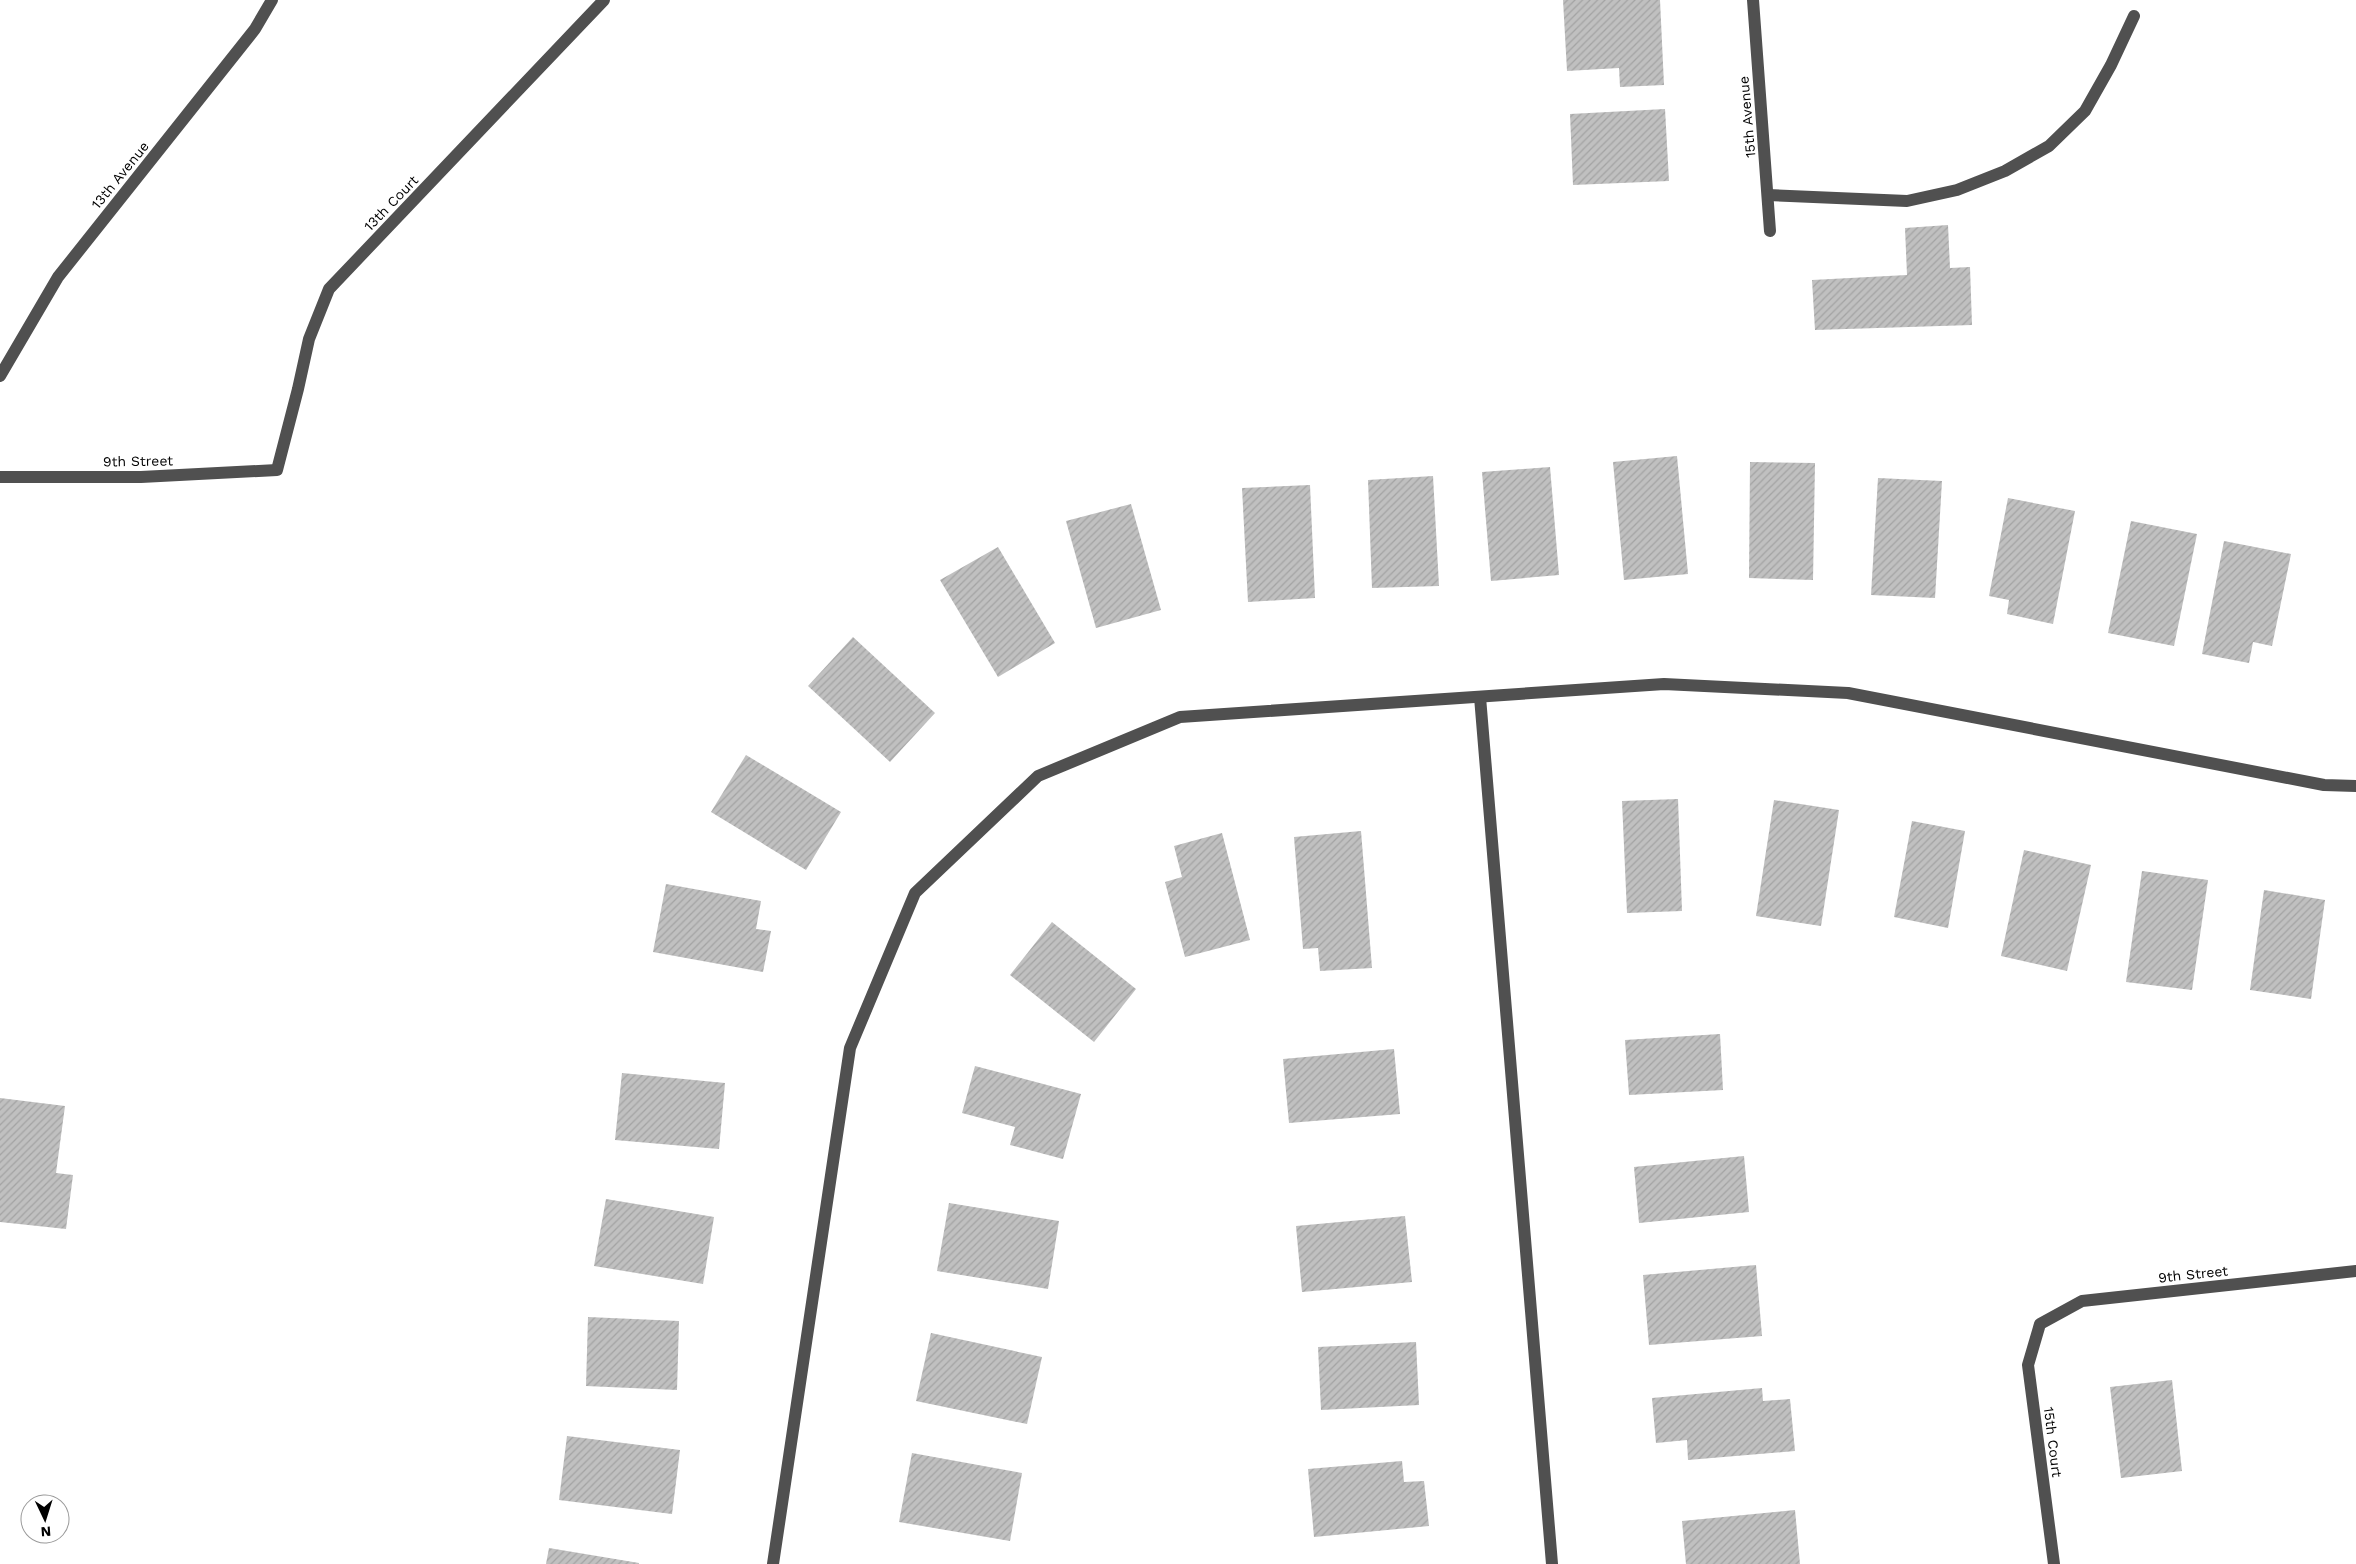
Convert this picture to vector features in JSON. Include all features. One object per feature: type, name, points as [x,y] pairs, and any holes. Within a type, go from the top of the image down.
[{"type":"street","name":"13th Avenue","points":[[0,376],[58,277],[255,29],[272,0]]},
{"type":"street","name":"13th Court","points":[[277,470],[309,338],[329,289],[604,0]]},
{"type":"street","name":"15th Avenue","points":[[1753,0],[1770,231]]},
{"type":"street","points":[[1768,195],[1907,201],[1957,190],[2006,171],[2049,146],[2086,111],[2111,65],[2134,16]]},
{"type":"street","name":"9th Street","points":[[0,476],[141,477],[277,470]]},
{"type":"street","points":[[773,1564],[850,1048],[915,893],[1038,776],[1180,717],[1664,684],[1848,693],[2324,785],[2356,786]]},
{"type":"street","points":[[1480,696],[1552,1564]]},
{"type":"street","name":"9th Street","points":[[2040,1324],[2082,1301],[2356,1271]]},
{"type":"street","name":"15th Court","points":[[2040,1324],[2028,1365],[2054,1564]]},
{"type":"building","points":[[1563,0],[1660,0],[1664,85],[1620,87],[1619,68],[1567,71]]},
{"type":"building","points":[[1665,109],[1669,181],[1573,185],[1570,114]]},
{"type":"building","points":[[1948,225],[1950,268],[1970,267],[1972,325],[1815,330],[1812,280],[1907,275],[1905,228]]},
{"type":"building","points":[[1677,456],[1688,574],[1624,580],[1613,462]]},
{"type":"building","points":[[1750,462],[1815,463],[1813,580],[1749,578]]},
{"type":"building","points":[[1550,467],[1559,575],[1491,581],[1482,472]]},
{"type":"building","points":[[1433,476],[1439,586],[1372,588],[1368,480]]},
{"type":"building","points":[[1878,478],[1942,481],[1935,598],[1871,595]]},
{"type":"building","points":[[1310,485],[1315,598],[1248,602],[1242,488]]},
{"type":"building","points":[[2008,498],[2075,511],[2053,624],[2007,614],[2009,600],[1989,596]]},
{"type":"building","points":[[1131,504],[1161,610],[1096,628],[1066,521]]},
{"type":"building","points":[[2131,521],[2197,534],[2174,646],[2108,633]]},
{"type":"building","points":[[2224,541],[2291,554],[2272,646],[2253,642],[2249,663],[2202,654]]},
{"type":"building","points":[[998,547],[1055,643],[998,677],[940,580]]},
{"type":"building","points":[[853,637],[935,713],[890,762],[808,686]]},
{"type":"building","points":[[746,755],[841,812],[806,870],[711,812]]},
{"type":"building","points":[[1678,799],[1682,911],[1627,913],[1622,801]]},
{"type":"building","points":[[1774,800],[1839,810],[1821,926],[1756,916]]},
{"type":"building","points":[[1912,821],[1965,831],[1948,928],[1894,917]]},
{"type":"building","points":[[1361,831],[1372,968],[1320,971],[1318,948],[1303,949],[1294,837]]},
{"type":"building","points":[[1222,833],[1250,940],[1185,957],[1165,882],[1182,877],[1174,846]]},
{"type":"building","points":[[2024,850],[2091,865],[2067,971],[2001,956]]},
{"type":"building","points":[[2142,871],[2208,880],[2192,990],[2126,982]]},
{"type":"building","points":[[666,884],[761,901],[756,929],[771,931],[763,972],[653,952]]},
{"type":"building","points":[[2264,890],[2325,900],[2311,999],[2250,990]]},
{"type":"building","points":[[1052,922],[1136,989],[1094,1042],[1010,975]]},
{"type":"building","points":[[1720,1034],[1723,1090],[1629,1095],[1625,1040]]},
{"type":"building","points":[[1394,1049],[1400,1114],[1289,1123],[1283,1059]]},
{"type":"building","points":[[975,1066],[1081,1094],[1063,1159],[1010,1145],[1015,1127],[962,1113]]},
{"type":"building","points":[[622,1073],[725,1083],[719,1149],[615,1140]]},
{"type":"building","points":[[0,1098],[65,1106],[56,1173],[73,1175],[66,1229],[0,1222]]},
{"type":"building","points":[[1744,1156],[1749,1212],[1639,1223],[1634,1167]]},
{"type":"building","points":[[606,1199],[714,1217],[703,1284],[594,1266]]},
{"type":"building","points":[[949,1203],[1059,1221],[1048,1289],[937,1271]]},
{"type":"building","points":[[1405,1216],[1412,1282],[1302,1292],[1296,1226]]},
{"type":"building","points":[[1756,1265],[1762,1336],[1649,1345],[1643,1275]]},
{"type":"building","points":[[588,1317],[679,1321],[677,1390],[586,1386]]},
{"type":"building","points":[[931,1333],[1042,1357],[1027,1424],[916,1401]]},
{"type":"building","points":[[1416,1342],[1419,1405],[1321,1410],[1318,1347]]},
{"type":"building","points":[[2172,1380],[2182,1471],[2121,1478],[2110,1387]]},
{"type":"building","points":[[1762,1388],[1763,1401],[1790,1399],[1795,1451],[1688,1460],[1687,1440],[1656,1443],[1652,1398]]},
{"type":"building","points":[[567,1436],[680,1450],[672,1514],[559,1500]]},
{"type":"building","points":[[912,1453],[1022,1473],[1010,1541],[899,1522]]},
{"type":"building","points":[[1402,1461],[1404,1482],[1424,1481],[1429,1526],[1314,1537],[1308,1469]]},
{"type":"building","points":[[1795,1510],[1800,1564],[1686,1564],[1682,1521]]},
{"type":"building","points":[[549,1548],[639,1563],[639,1564],[546,1564]]}]
